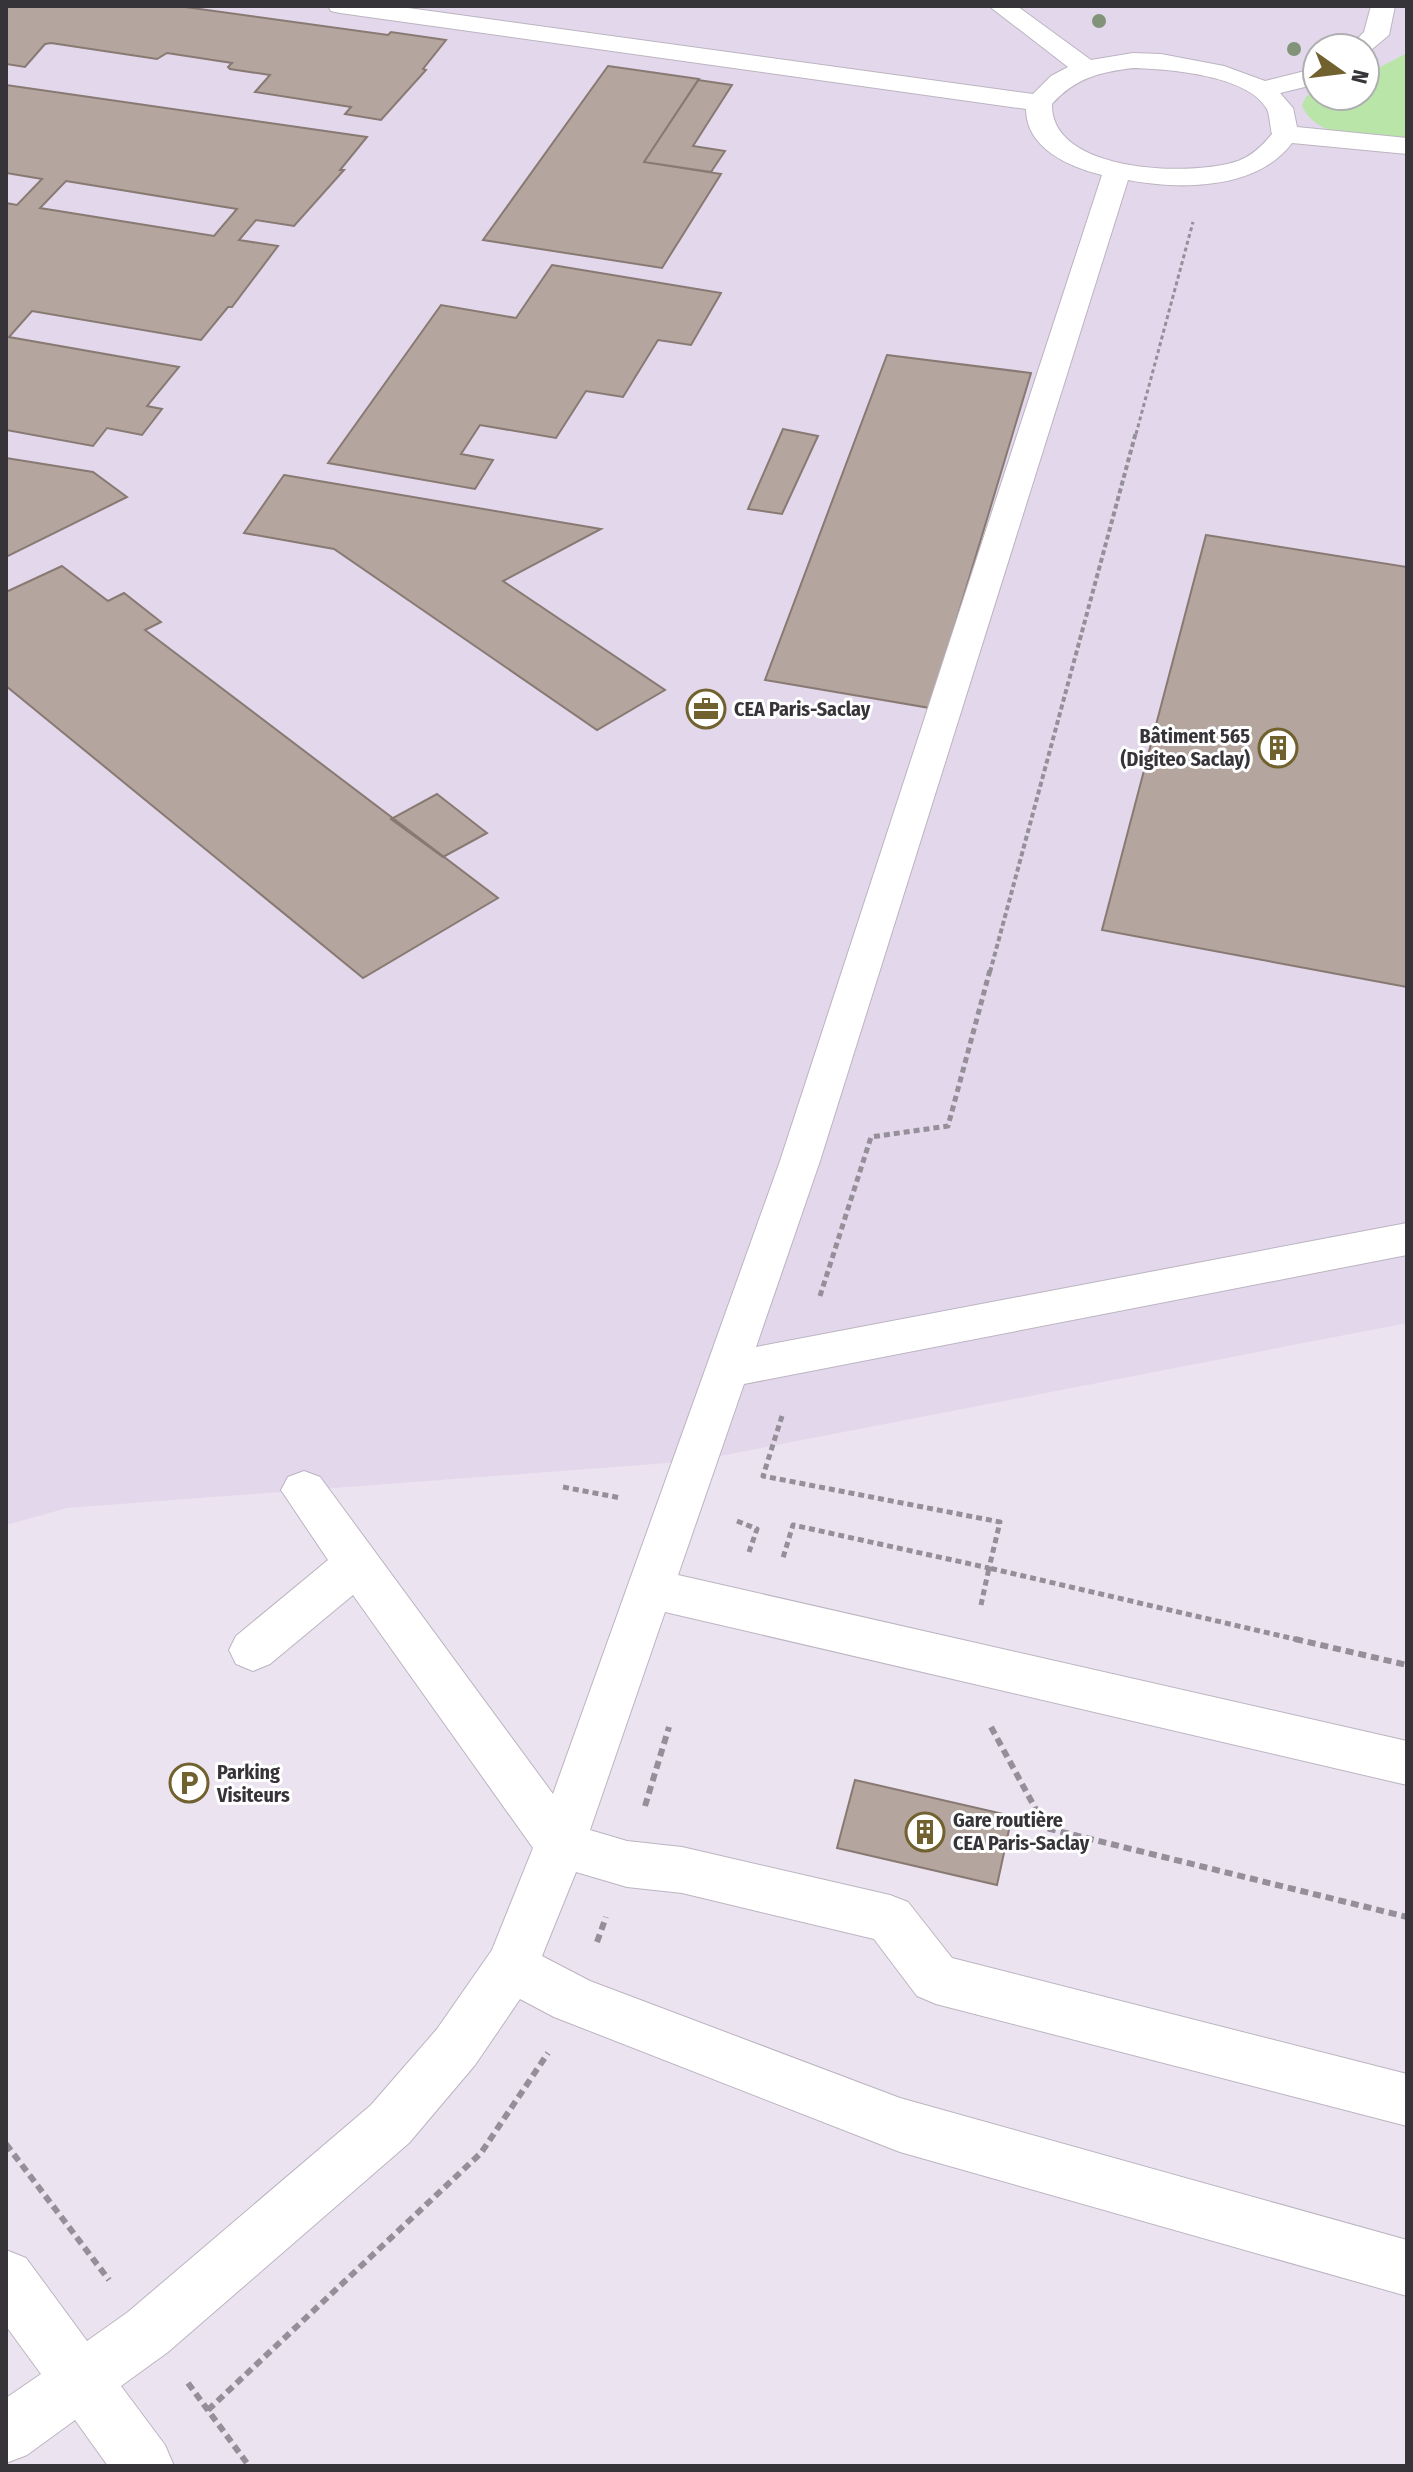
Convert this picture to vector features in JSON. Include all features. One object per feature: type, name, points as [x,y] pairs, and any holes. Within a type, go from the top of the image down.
[{"type":"lane","points":[[340,6],[1039,103]]},
{"type":"lane","points":[[499,28],[516,6]]},
{"type":"lane","points":[[1001,6],[1087,69]]},
{"type":"lane","points":[[1377,32],[1383,6]]},
{"type":"lane","points":[[1128,61],[1163,61],[1214,70],[1262,89],[1280,108],[1285,134],[1271,153],[1249,166],[1205,176],[1146,177],[1117,171],[1075,157],[1053,142],[1040,123],[1039,103],[1059,81],[1087,69],[1128,61]]},
{"type":"lane","points":[[1262,89],[1301,80]]},
{"type":"lane","points":[[1285,134],[1407,146]]},
{"type":"lane","points":[[6,2434],[148,2332],[390,2124],[456,2047],[511,1967],[560,1844],[800,1161],[1117,171]]},
{"type":"lane","points":[[727,1370],[1407,1239]]},
{"type":"lane","points":[[304,1490],[560,1844],[627,1864],[682,1870],[890,1919],[936,1979],[1407,2100]]},
{"type":"lane","points":[[253,1650],[357,1564]]},
{"type":"lane","points":[[650,1588],[1407,1763]]},
{"type":"lane","points":[[511,1967],[573,1999],[900,2125],[1407,2268]]},
{"type":"lane","points":[[6,2278],[144,2466]]},
{"type":"path","points":[[781,1564],[793,1525],[989,1568],[1000,1522],[763,1476],[871,1137],[948,1126],[1205,176]]},
{"type":"path","points":[[563,1487],[733,1520],[757,1529],[747,1557]]},
{"type":"shaded area","name":"CEA Paris-Saclay","points":[[6,6],[1407,6],[1407,1323],[694,1461],[67,1508],[6,1525]]},
{"type":"green space","points":[[1407,53],[1407,142],[1347,135],[1319,125],[1309,116],[1306,112],[1381,112],[1381,67]]},
{"type":"building","points":[[6,6],[178,6],[446,40],[423,69],[426,70],[381,120],[345,114],[351,107],[255,92],[270,75],[230,69],[228,67],[232,63],[167,53],[157,59],[51,43],[45,44],[25,67],[6,64]]},
{"type":"building","points":[[608,66],[699,79],[644,162],[721,174],[662,268],[483,240]]},
{"type":"building","points":[[698,80],[732,85],[693,146],[725,151],[711,172],[644,162]]},
{"type":"building","points":[[6,85],[367,137],[340,170],[344,170],[294,226],[256,220],[239,240],[278,246],[232,307],[228,307],[201,340],[32,311],[9,337],[179,367],[147,406],[162,409],[142,435],[107,428],[93,446],[6,430],[6,203],[17,205],[42,179],[6,173]],"holes":[[[66,181],[237,209],[214,236],[40,208]]]},
{"type":"building","points":[[552,265],[721,293],[691,345],[658,340],[623,397],[586,391],[556,438],[480,425],[461,454],[493,460],[475,489],[328,463],[441,305],[516,318]]},
{"type":"building","points":[[887,355],[1031,373],[930,708],[765,680]]},
{"type":"building","points":[[783,429],[818,436],[782,514],[748,509]]},
{"type":"building","points":[[6,458],[93,472],[127,497],[6,557]]},
{"type":"building","points":[[284,475],[601,529],[503,581],[665,690],[597,730],[334,549],[244,533]]},
{"type":"building","name":"Bâtiment 565 (Digiteo Saclay)","points":[[1206,535],[1407,567],[1407,987],[1102,930]]},
{"type":"building","points":[[62,566],[108,601],[124,593],[161,622],[145,630],[498,898],[363,978],[6,686],[6,592]]},
{"type":"building","points":[[437,794],[487,833],[443,857],[391,819]]},
{"type":"building","name":"Gare routière CEA Paris-Saclay","points":[[855,1780],[1012,1816],[997,1885],[837,1848]]},
{"type":"place","name":"CEA Paris-Saclay","points":[[706,709]]},
{"type":"place","name":"Bâtiment 565 (Digiteo Saclay)","points":[[1278,748]]},
{"type":"place","name":"Parking Visiteurs","points":[[189,1783]]},
{"type":"place","name":"Gare routière CEA Paris-Saclay","points":[[925,1832]]}]
